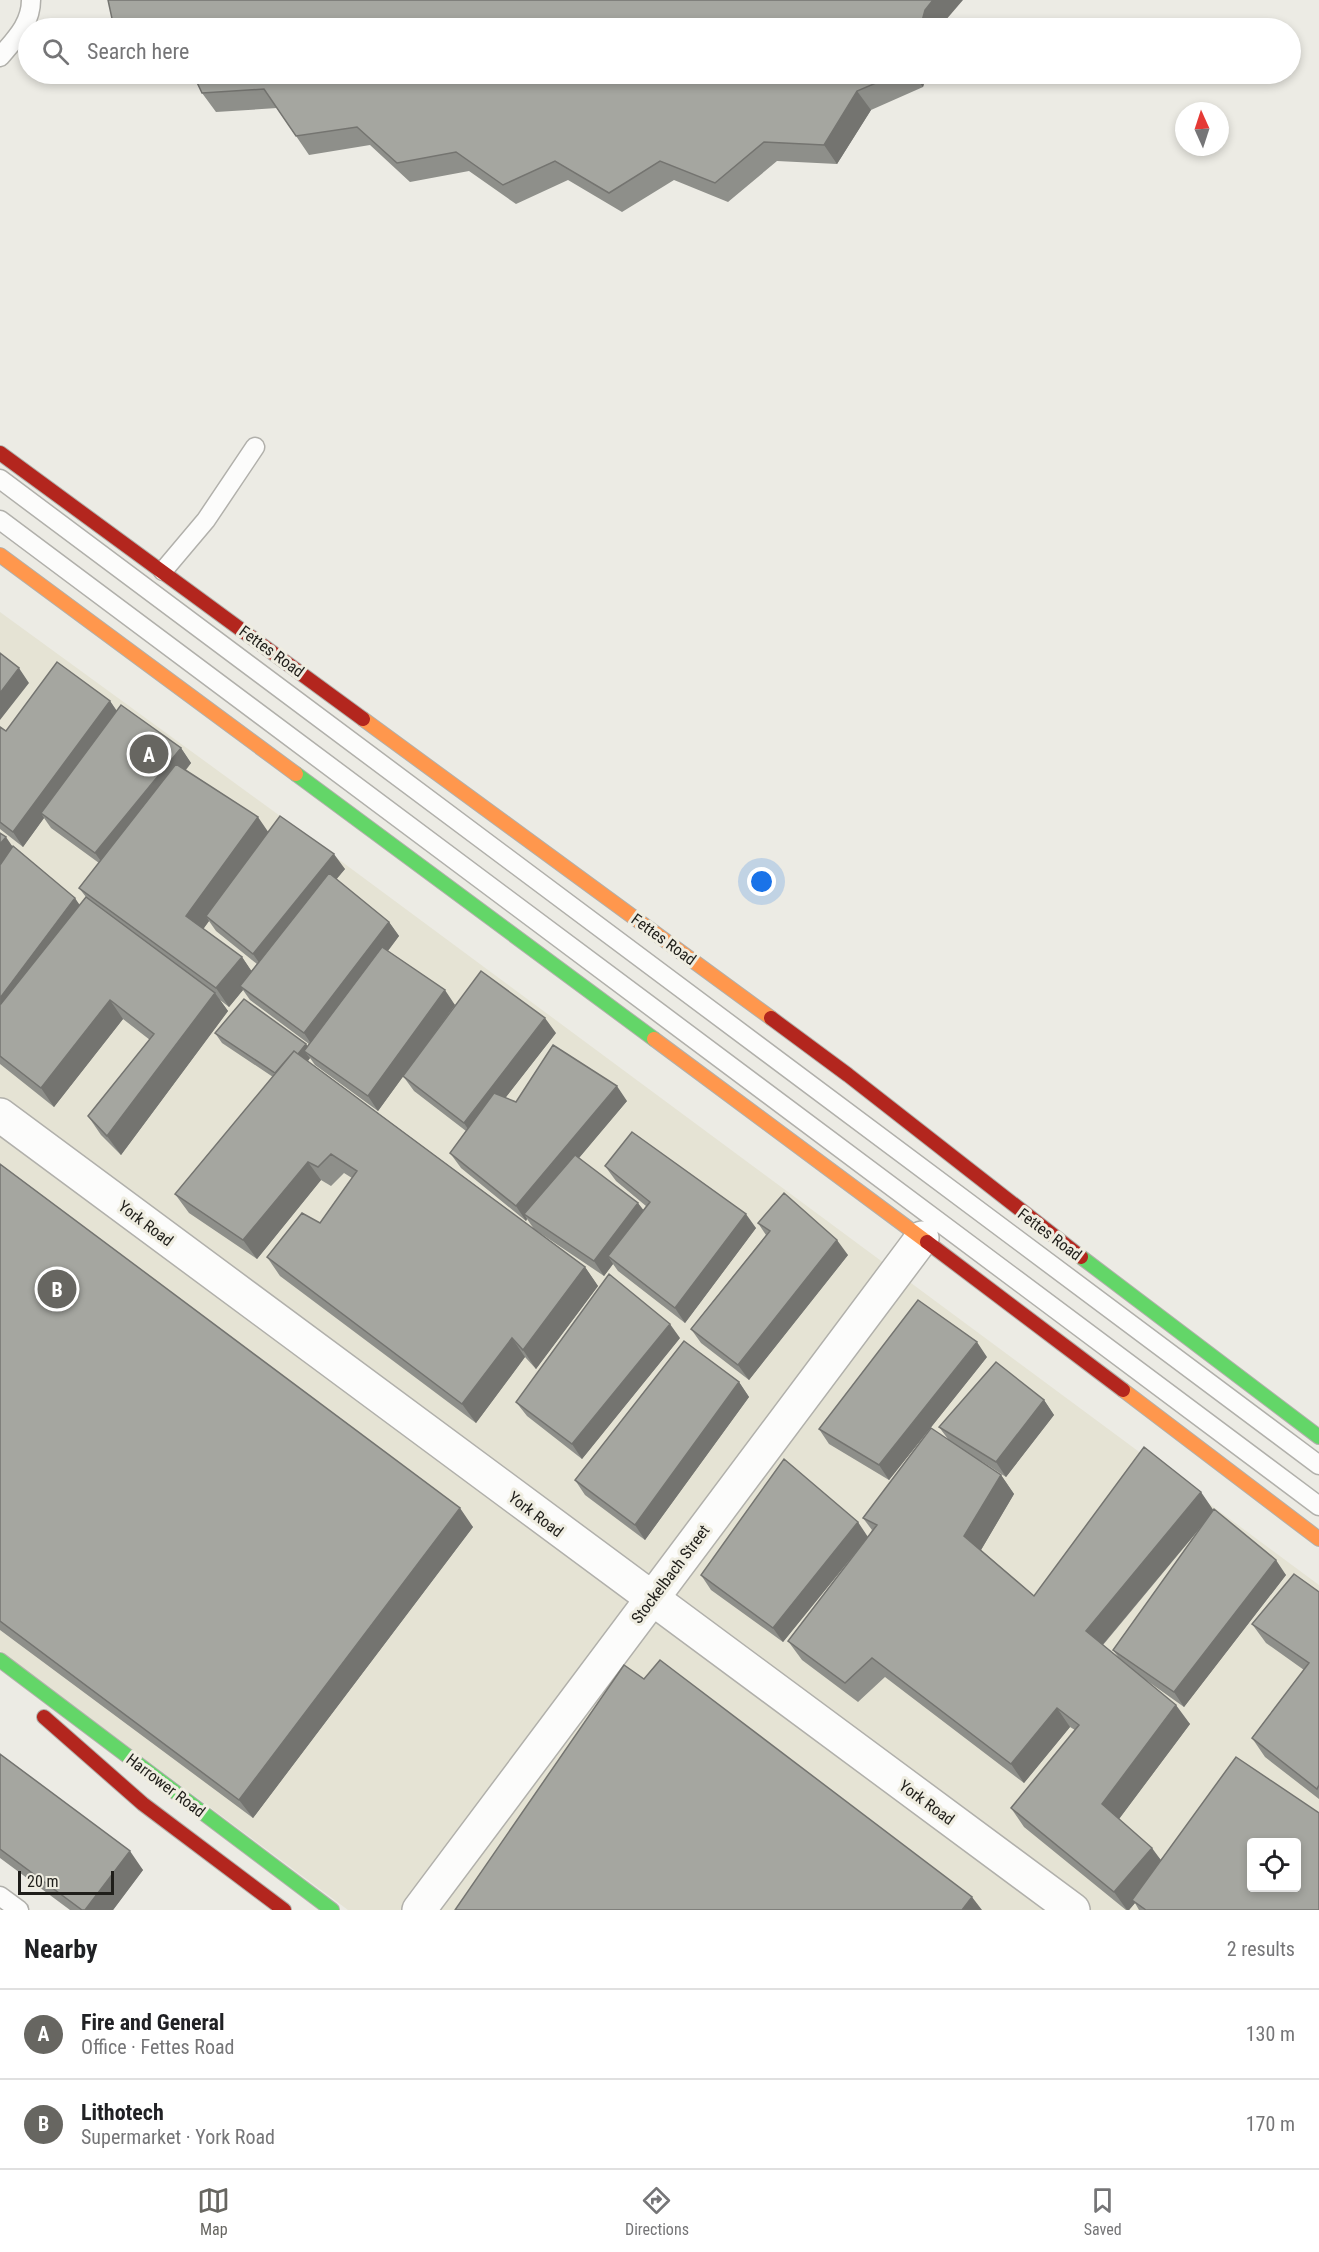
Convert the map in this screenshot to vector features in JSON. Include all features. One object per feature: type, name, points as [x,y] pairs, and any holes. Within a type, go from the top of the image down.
[{"type":"street","name":"Fettes Road","points":[[0,453],[848,1075],[981,1181],[1319,1437]]},
{"type":"street","points":[[0,555],[922,1238],[1319,1539]]},
{"type":"street","name":"York Road","points":[[0,1115],[1073,1910]]},
{"type":"street","name":"Stockelbach Street","points":[[419,1910],[922,1238]]},
{"type":"street","name":"Harrower Road","points":[[0,1660],[332,1910]]},
{"type":"street","name":"Harrower Road","points":[[28,1705],[143,1804],[284,1910]]},
{"type":"lane","points":[[29,18],[31,0]]},
{"type":"lane","points":[[0,57],[18,35]]},
{"type":"lane","points":[[163,572],[206,520],[255,447]]},
{"type":"lane","points":[[0,479],[1319,1465]]},
{"type":"lane","points":[[0,520],[482,878],[964,1243],[1319,1506]]},
{"type":"lane","points":[[0,1896],[19,1910]]},
{"type":"shaded area","points":[[0,612],[276,813],[1319,1585],[1319,1910],[348,1910],[0,1651]]},
{"type":"building","points":[[108,0],[933,0],[925,10],[923,18],[112,18]]},
{"type":"building","points":[[198,84],[873,84],[857,91],[824,145],[764,142],[715,183],[660,161],[609,193],[555,161],[503,185],[456,152],[397,163],[357,127],[296,136],[264,89],[202,93]]},
{"type":"building","points":[[0,653],[19,668],[0,693]]},
{"type":"building","points":[[57,662],[110,701],[13,832],[0,822],[0,727],[6,731]]},
{"type":"building","points":[[121,705],[181,748],[95,853],[41,813]]},
{"type":"building","points":[[176,764],[258,817],[186,916],[242,957],[216,988],[79,888]]},
{"type":"building","points":[[280,816],[334,854],[253,954],[206,916]]},
{"type":"building","points":[[0,833],[6,837],[0,844]]},
{"type":"building","points":[[13,846],[75,898],[0,998],[0,865]]},
{"type":"building","points":[[329,873],[389,922],[304,1033],[240,986]]},
{"type":"building","points":[[86,897],[215,993],[107,1136],[88,1116],[154,1034],[110,1000],[41,1088],[0,1056],[0,1005]]},
{"type":"building","points":[[382,947],[445,990],[368,1096],[304,1051]]},
{"type":"building","points":[[481,971],[545,1018],[464,1123],[403,1076]]},
{"type":"building","points":[[244,999],[306,1044],[298,1054],[294,1051],[275,1073],[215,1033]]},
{"type":"building","points":[[553,1045],[617,1086],[516,1206],[450,1153],[494,1093],[516,1102]]},
{"type":"building","points":[[294,1051],[585,1267],[523,1350],[512,1338],[462,1404],[267,1257],[302,1213],[320,1223],[357,1171],[331,1154],[318,1167],[308,1162],[243,1240],[175,1194]]},
{"type":"building","points":[[632,1132],[746,1214],[675,1308],[608,1256],[650,1202],[605,1166]]},
{"type":"building","points":[[575,1155],[638,1203],[594,1261],[524,1214]]},
{"type":"building","points":[[0,1164],[460,1508],[239,1800],[0,1621]]},
{"type":"building","points":[[784,1193],[837,1240],[738,1365],[691,1329],[770,1231],[758,1223]]},
{"type":"building","points":[[609,1274],[670,1324],[572,1444],[516,1402]]},
{"type":"building","points":[[918,1300],[977,1342],[879,1465],[819,1429]]},
{"type":"building","points":[[684,1341],[739,1382],[635,1525],[575,1480]]},
{"type":"building","points":[[996,1362],[1044,1400],[996,1462],[939,1427]]},
{"type":"building","points":[[931,1428],[1001,1475],[964,1536],[1034,1596],[1144,1447],[1201,1492],[1086,1631],[1176,1705],[1102,1804],[1152,1848],[1114,1892],[1011,1808],[1079,1725],[1057,1708],[1011,1764],[872,1658],[845,1683],[788,1641],[877,1525],[863,1518]]},
{"type":"building","points":[[784,1459],[858,1522],[773,1628],[701,1575]]},
{"type":"building","points":[[1214,1509],[1276,1560],[1174,1692],[1113,1650]]},
{"type":"building","points":[[1294,1574],[1319,1592],[1319,1785],[1317,1789],[1252,1738],[1309,1663],[1252,1624]]},
{"type":"building","points":[[660,1660],[972,1897],[962,1910],[455,1910],[624,1665],[644,1679]]},
{"type":"building","points":[[0,1754],[130,1851],[85,1910],[0,1849]]},
{"type":"building","points":[[1236,1757],[1319,1813],[1319,1910],[1146,1910],[1132,1900]]},
{"type":"traffic: fast","points":[[296,774],[654,1039]]},
{"type":"traffic: fast","points":[[1081,1257],[1319,1437]]},
{"type":"traffic: fast","points":[[0,1660],[332,1910]]},
{"type":"traffic: slow","points":[[0,555],[296,774]]},
{"type":"traffic: slow","points":[[363,719],[771,1018]]},
{"type":"traffic: slow","points":[[654,1039],[927,1242]]},
{"type":"traffic: slow","points":[[1123,1390],[1319,1539]]},
{"type":"traffic: jam","points":[[0,453],[363,719]]},
{"type":"traffic: jam","points":[[771,1018],[848,1075],[1081,1257]]},
{"type":"traffic: jam","points":[[927,1242],[1123,1390]]},
{"type":"traffic: jam","points":[[44,1717],[143,1804],[284,1910]]},
{"type":"place","name":"Fire and General","points":[[149,754]]},
{"type":"place","name":"Lithotech","points":[[57,1289]]}]
